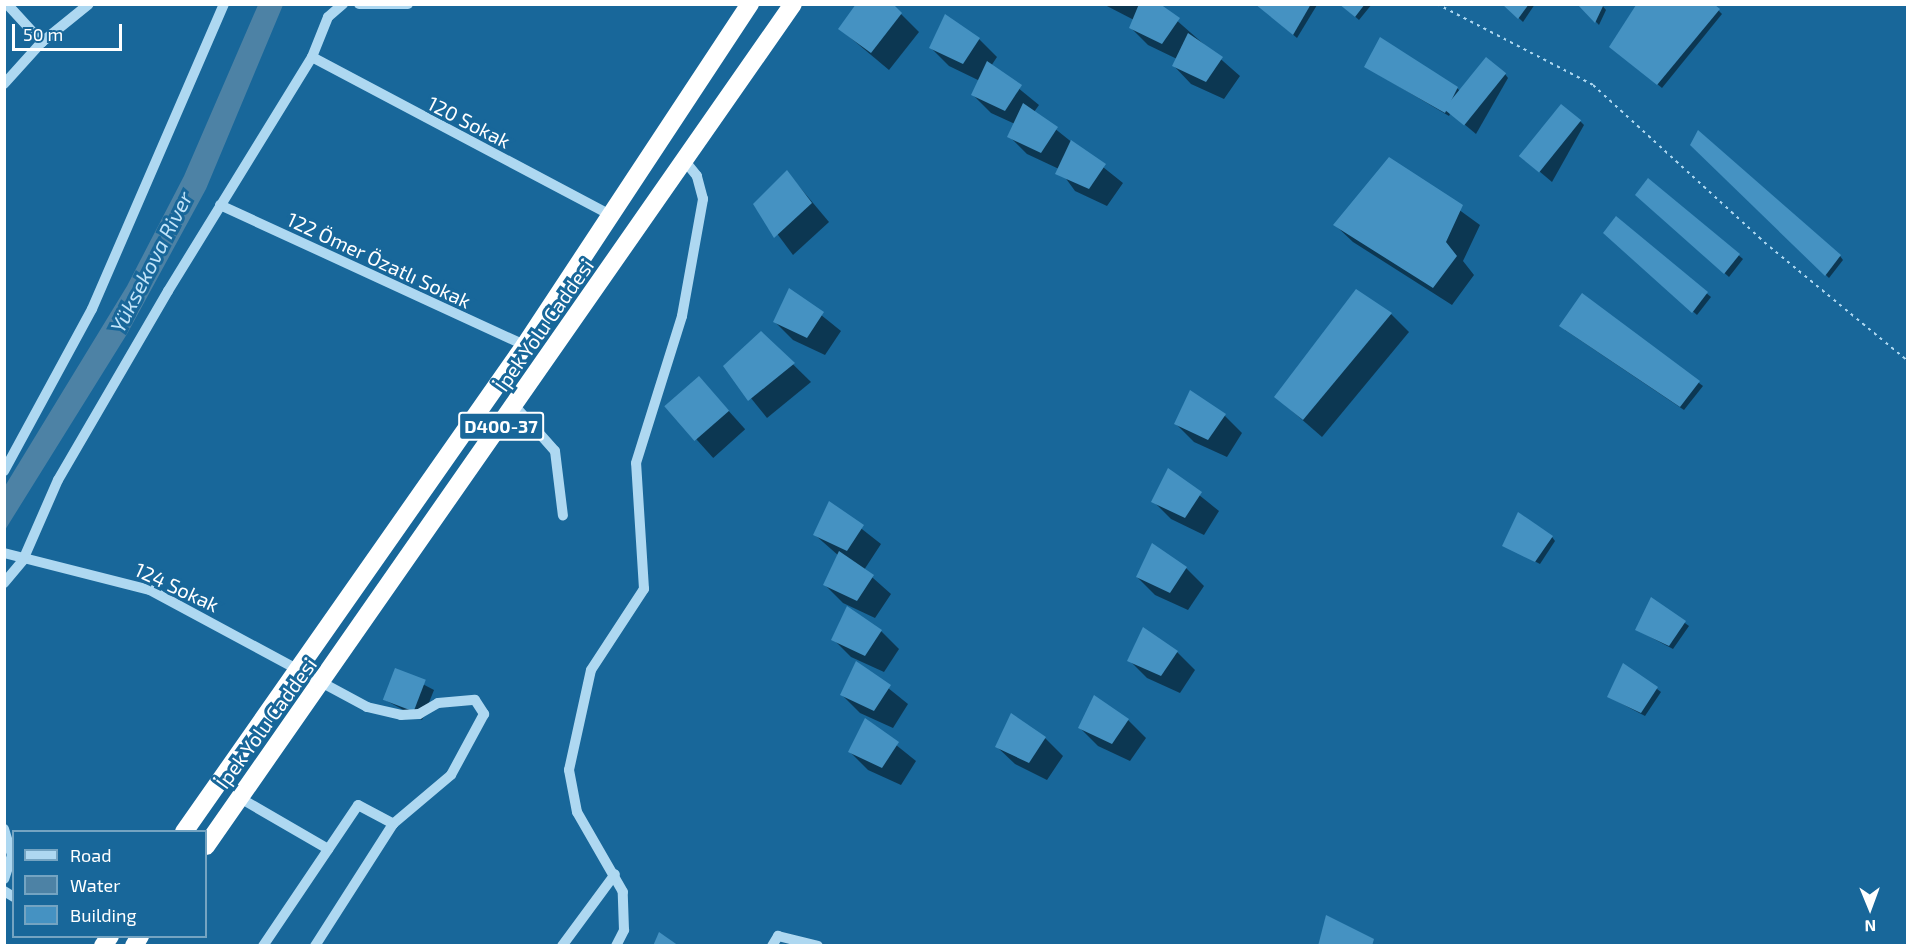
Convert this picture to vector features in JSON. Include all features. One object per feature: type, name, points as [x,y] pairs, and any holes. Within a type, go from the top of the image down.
[{"type":"highway","name":"İpek Yolu Caddesi","points":[[185,830],[525,345],[750,4]]},
{"type":"highway","name":"İpek Yolu Caddesi","points":[[207,845],[794,4]]},
{"type":"street","points":[[7,4],[42,42]]},
{"type":"street","points":[[4,471],[80,335],[224,4]]},
{"type":"street","points":[[359,4],[408,4]]},
{"type":"street","points":[[4,84],[42,42],[82,6]]},
{"type":"street","points":[[4,583],[23,560],[58,480],[220,205],[312,57],[336,6]]},
{"type":"street","name":"120 Sokak","points":[[312,57],[611,214]]},
{"type":"street","points":[[616,945],[626,911],[615,874],[577,812],[569,770],[591,670],[637,606],[646,579],[636,463],[686,298],[703,199],[697,176],[685,162]]},
{"type":"street","name":"122 Ömer Özatlı Sokak","points":[[220,205],[525,345]]},
{"type":"street","points":[[515,406],[555,451],[563,516]]},
{"type":"street","name":"124 Sokak","points":[[4,553],[23,560],[150,590],[367,707],[401,715],[458,699],[474,700],[484,714],[451,775],[393,824]]},
{"type":"street","points":[[240,798],[328,849]]},
{"type":"street","points":[[263,945],[358,805],[393,824],[315,945]]},
{"type":"street","points":[[4,829],[12,855],[4,879]]},
{"type":"street","points":[[562,945],[615,874]]},
{"type":"street","points":[[775,941],[818,945]]},
{"type":"path","points":[[1437,4],[1593,85],[1770,247],[1908,361]]},
{"type":"water","name":"Yüksekova River","points":[[258,5],[283,5],[206,189],[127,334],[5,530],[5,486],[127,286],[184,176]]},
{"type":"building","points":[[856,4],[893,4],[902,13],[871,53],[838,29]]},
{"type":"building","points":[[1139,4],[1160,4],[1180,18],[1162,44],[1129,28]]},
{"type":"building","points":[[1255,4],[1311,4],[1293,35]]},
{"type":"building","points":[[1339,4],[1365,4],[1355,17]]},
{"type":"building","points":[[1502,4],[1529,4],[1518,19]]},
{"type":"building","points":[[1577,4],[1604,4],[1595,23]]},
{"type":"building","points":[[1636,5],[1715,5],[1720,9],[1657,85],[1609,47]]},
{"type":"building","points":[[945,14],[980,38],[963,64],[929,48]]},
{"type":"building","points":[[1188,33],[1223,57],[1206,82],[1172,66]]},
{"type":"building","points":[[1380,37],[1458,87],[1445,113],[1364,67]]},
{"type":"building","points":[[1486,57],[1506,73],[1464,125],[1444,109]]},
{"type":"building","points":[[987,61],[1022,85],[1005,111],[971,95]]},
{"type":"building","points":[[1023,103],[1058,127],[1041,153],[1007,137]]},
{"type":"building","points":[[1561,104],[1581,120],[1539,172],[1519,156]]},
{"type":"building","points":[[1698,130],[1841,255],[1825,276],[1690,145]]},
{"type":"building","points":[[1071,140],[1106,164],[1089,189],[1055,174]]},
{"type":"building","points":[[1389,157],[1463,205],[1446,242],[1457,256],[1433,288],[1333,225]]},
{"type":"building","points":[[787,170],[812,203],[774,238],[753,204]]},
{"type":"building","points":[[1648,178],[1740,254],[1724,274],[1635,195]]},
{"type":"building","points":[[1616,216],[1708,292],[1692,313],[1603,233]]},
{"type":"building","points":[[789,288],[824,312],[807,338],[773,322]]},
{"type":"building","points":[[1356,289],[1392,313],[1303,420],[1274,397]]},
{"type":"building","points":[[1582,293],[1700,381],[1680,407],[1559,326]]},
{"type":"building","points":[[761,331],[795,363],[748,401],[723,366]]},
{"type":"building","points":[[699,376],[729,411],[694,441],[664,406]]},
{"type":"building","points":[[1190,390],[1226,414],[1208,440],[1174,424]]},
{"type":"building","points":[[1168,468],[1202,492],[1185,518],[1151,502]]},
{"type":"building","points":[[829,501],[864,525],[847,551],[813,535]]},
{"type":"building","points":[[1518,512],[1553,536],[1535,562],[1502,546]]},
{"type":"building","points":[[1152,543],[1187,567],[1170,593],[1136,577]]},
{"type":"building","points":[[839,551],[874,575],[857,601],[823,585]]},
{"type":"building","points":[[1651,597],[1686,621],[1669,646],[1635,630]]},
{"type":"building","points":[[847,606],[882,630],[865,656],[831,640]]},
{"type":"building","points":[[1143,627],[1178,651],[1161,676],[1127,661]]},
{"type":"building","points":[[856,661],[891,685],[874,711],[840,695]]},
{"type":"building","points":[[1623,663],[1658,687],[1641,713],[1607,697]]},
{"type":"building","points":[[395,668],[426,680],[414,712],[383,700]]},
{"type":"building","points":[[1094,695],[1129,719],[1112,744],[1078,728]]},
{"type":"building","points":[[1011,713],[1046,737],[1029,763],[995,747]]},
{"type":"building","points":[[865,718],[899,742],[882,768],[848,752]]},
{"type":"building","points":[[1326,915],[1374,939],[1372,946],[1318,946]]},
{"type":"building","points":[[659,932],[679,946],[653,946]]}]
